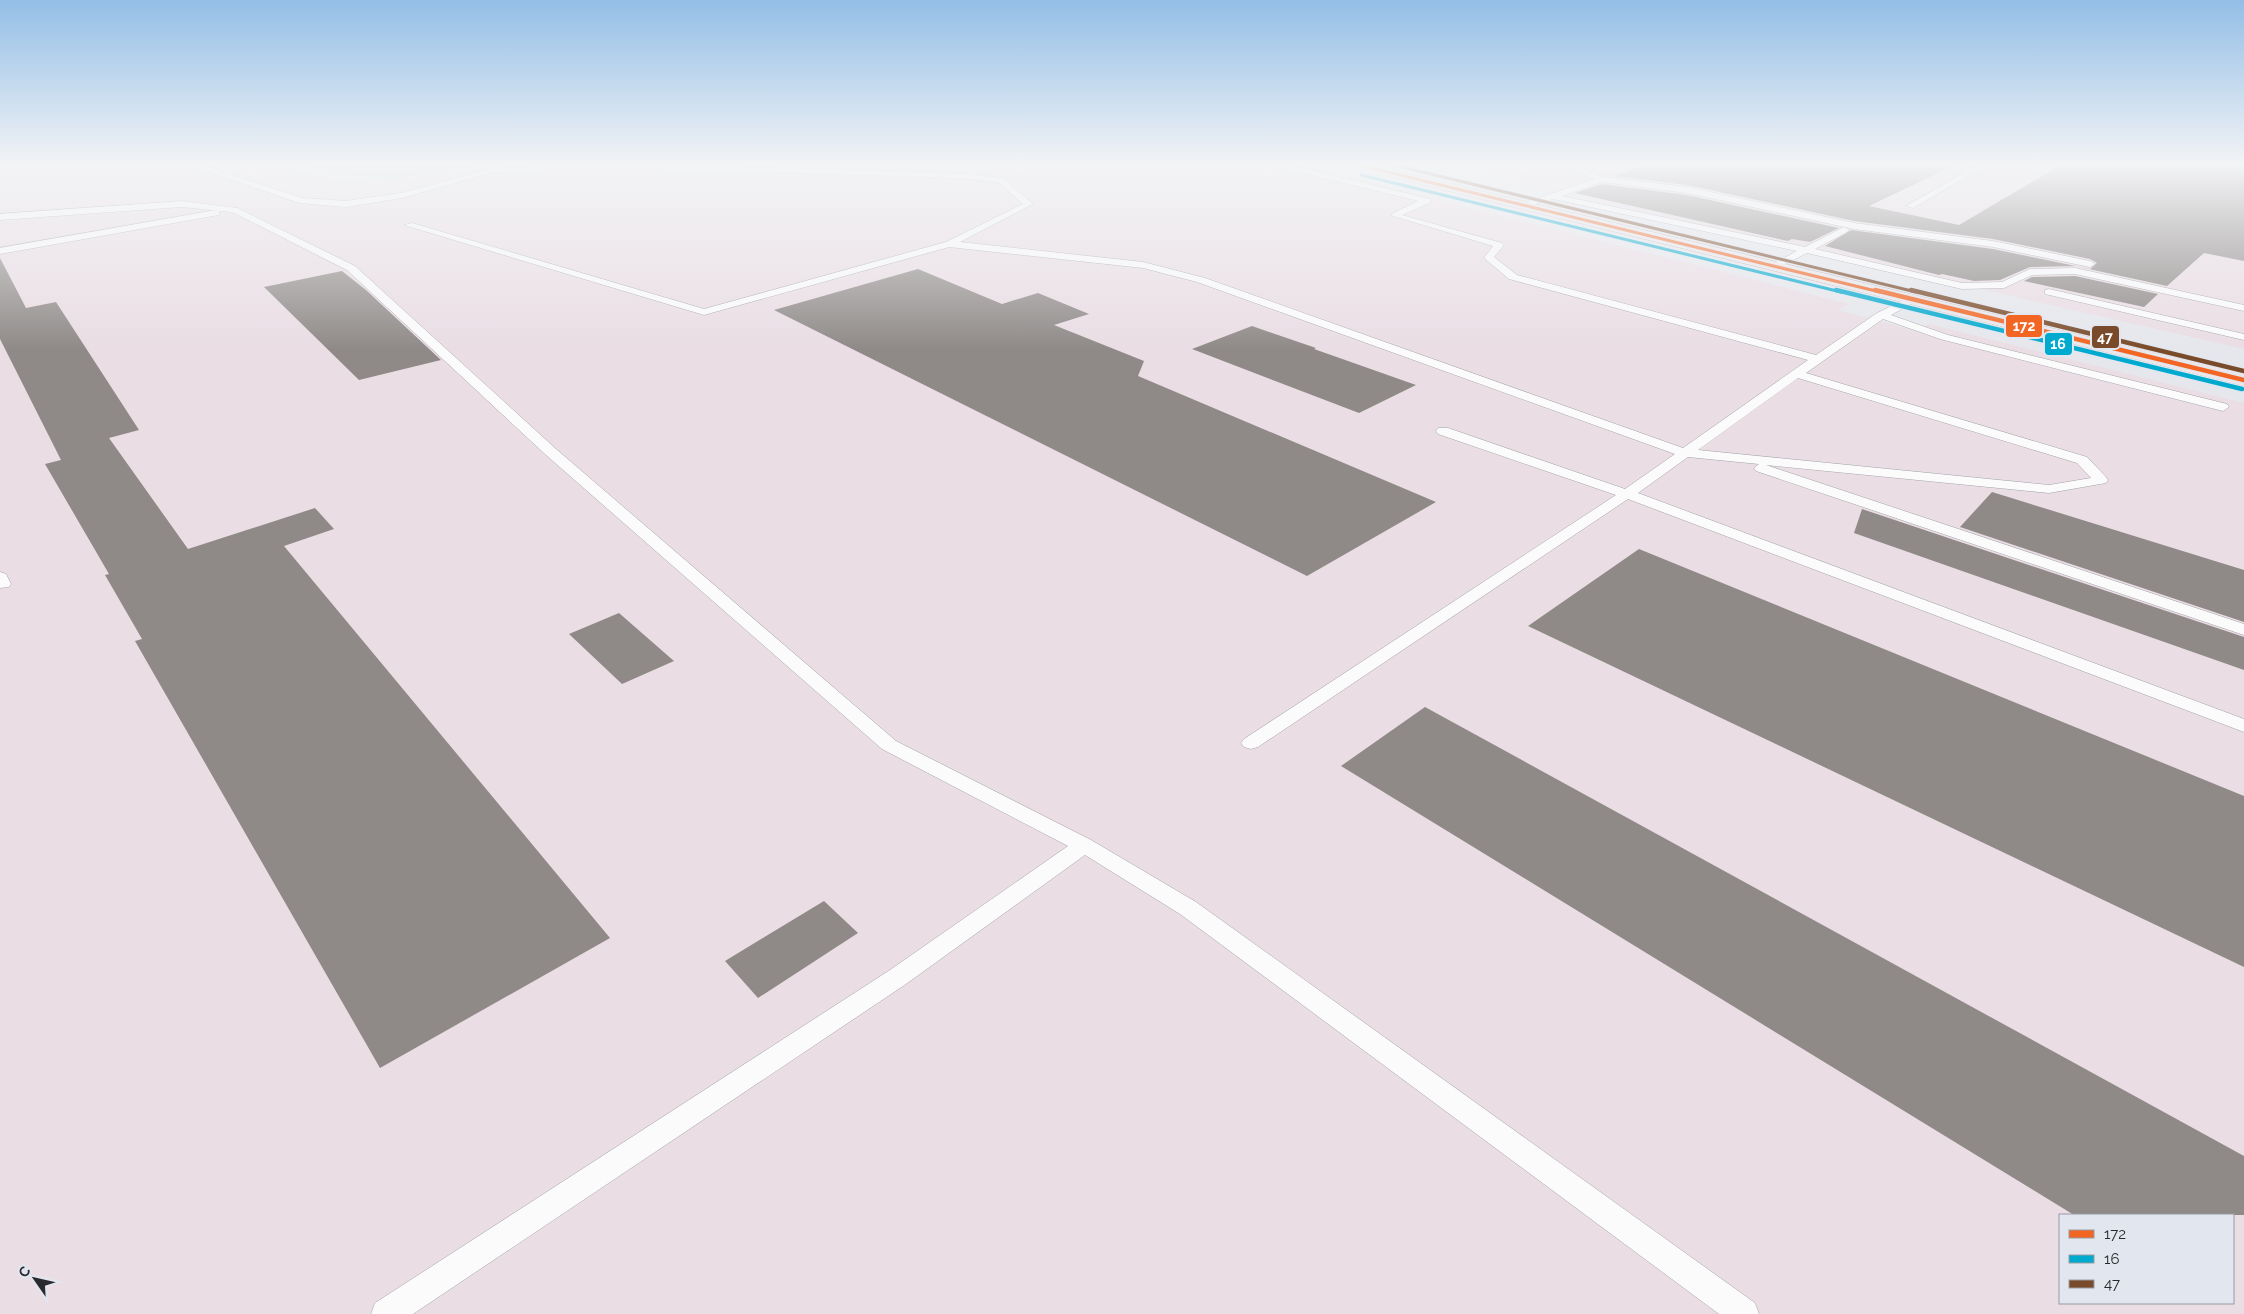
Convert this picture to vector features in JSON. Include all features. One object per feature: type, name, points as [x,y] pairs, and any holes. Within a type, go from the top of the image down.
[{"type":"main road","points":[[1619,227],[2244,380]]},
{"type":"lane","points":[[0,251],[135,227]]},
{"type":"lane","points":[[269,227],[351,268],[551,452],[889,745],[1084,846],[1188,908],[1744,1314]]},
{"type":"lane","points":[[420,227],[704,312],[949,244],[982,227]]},
{"type":"lane","points":[[1437,227],[1499,245],[1489,258],[1512,277],[1817,359]]},
{"type":"lane","points":[[1699,227],[1962,286],[2004,285],[2030,272],[2075,272],[2244,308]]},
{"type":"lane","points":[[1864,227],[1992,244],[2157,278]]},
{"type":"lane","points":[[1777,265],[1844,230]]},
{"type":"lane","points":[[949,244],[1143,265],[1201,280],[1685,453],[2049,489],[2100,480],[2082,460],[1796,374]]},
{"type":"lane","points":[[2049,292],[2244,337]]},
{"type":"lane","points":[[1251,743],[1627,494],[1881,315],[1914,298]]},
{"type":"lane","points":[[1881,315],[1944,337],[2223,407]]},
{"type":"lane","points":[[1443,431],[1627,494],[2244,726]]},
{"type":"lane","points":[[1730,458],[2244,630]]},
{"type":"lane","points":[[386,1314],[898,977],[1084,846]]},
{"type":"shaded area","points":[[0,227],[1548,227],[1849,304],[1838,310],[1917,331],[1929,324],[2244,403],[2244,1314],[0,1314]]},
{"type":"shaded area","points":[[1712,227],[2244,227],[2244,349]]},
{"type":"building","points":[[1727,227],[1839,228],[1810,242],[1792,239],[1788,241]]},
{"type":"building","points":[[1903,227],[2244,227],[2244,261],[2204,253],[2167,286],[2075,266],[2030,267],[2000,280],[1974,281],[1939,275],[1825,246],[1851,230],[1993,249],[2090,269],[2097,263],[2090,259],[1993,239]]},
{"type":"building","points":[[0,258],[26,308],[56,302],[139,430],[109,438],[188,549],[315,508],[334,529],[284,546],[610,938],[380,1068],[135,641],[142,639],[105,575],[109,574],[45,464],[61,460],[0,339]]},
{"type":"building","points":[[918,269],[1002,304],[1038,293],[1089,314],[1054,325],[1144,361],[1138,376],[1436,502],[1307,576],[774,310]]},
{"type":"building","points":[[342,271],[366,290],[441,360],[359,380],[264,287]]},
{"type":"building","points":[[2075,276],[2158,294],[2144,307],[2024,281],[2032,277]]},
{"type":"building","points":[[1252,326],[1416,385],[1359,413],[1192,349]]},
{"type":"building","points":[[1992,492],[2244,570],[2244,622],[1960,527]]},
{"type":"building","points":[[1862,509],[2244,637],[2244,670],[1854,533]]},
{"type":"building","points":[[1639,549],[2244,796],[2244,967],[1528,626]]},
{"type":"building","points":[[619,613],[674,661],[622,684],[569,634]]},
{"type":"building","points":[[1425,707],[2244,1156],[2244,1215],[2072,1214],[1341,766]]},
{"type":"building","points":[[824,901],[858,933],[758,998],[725,961]]},
{"type":"transit line","name":"16","points":[[1576,227],[2242,389]]},
{"type":"transit line","name":"172","points":[[1615,227],[2244,380]]},
{"type":"transit line","name":"47","points":[[1651,227],[2244,371]]}]
